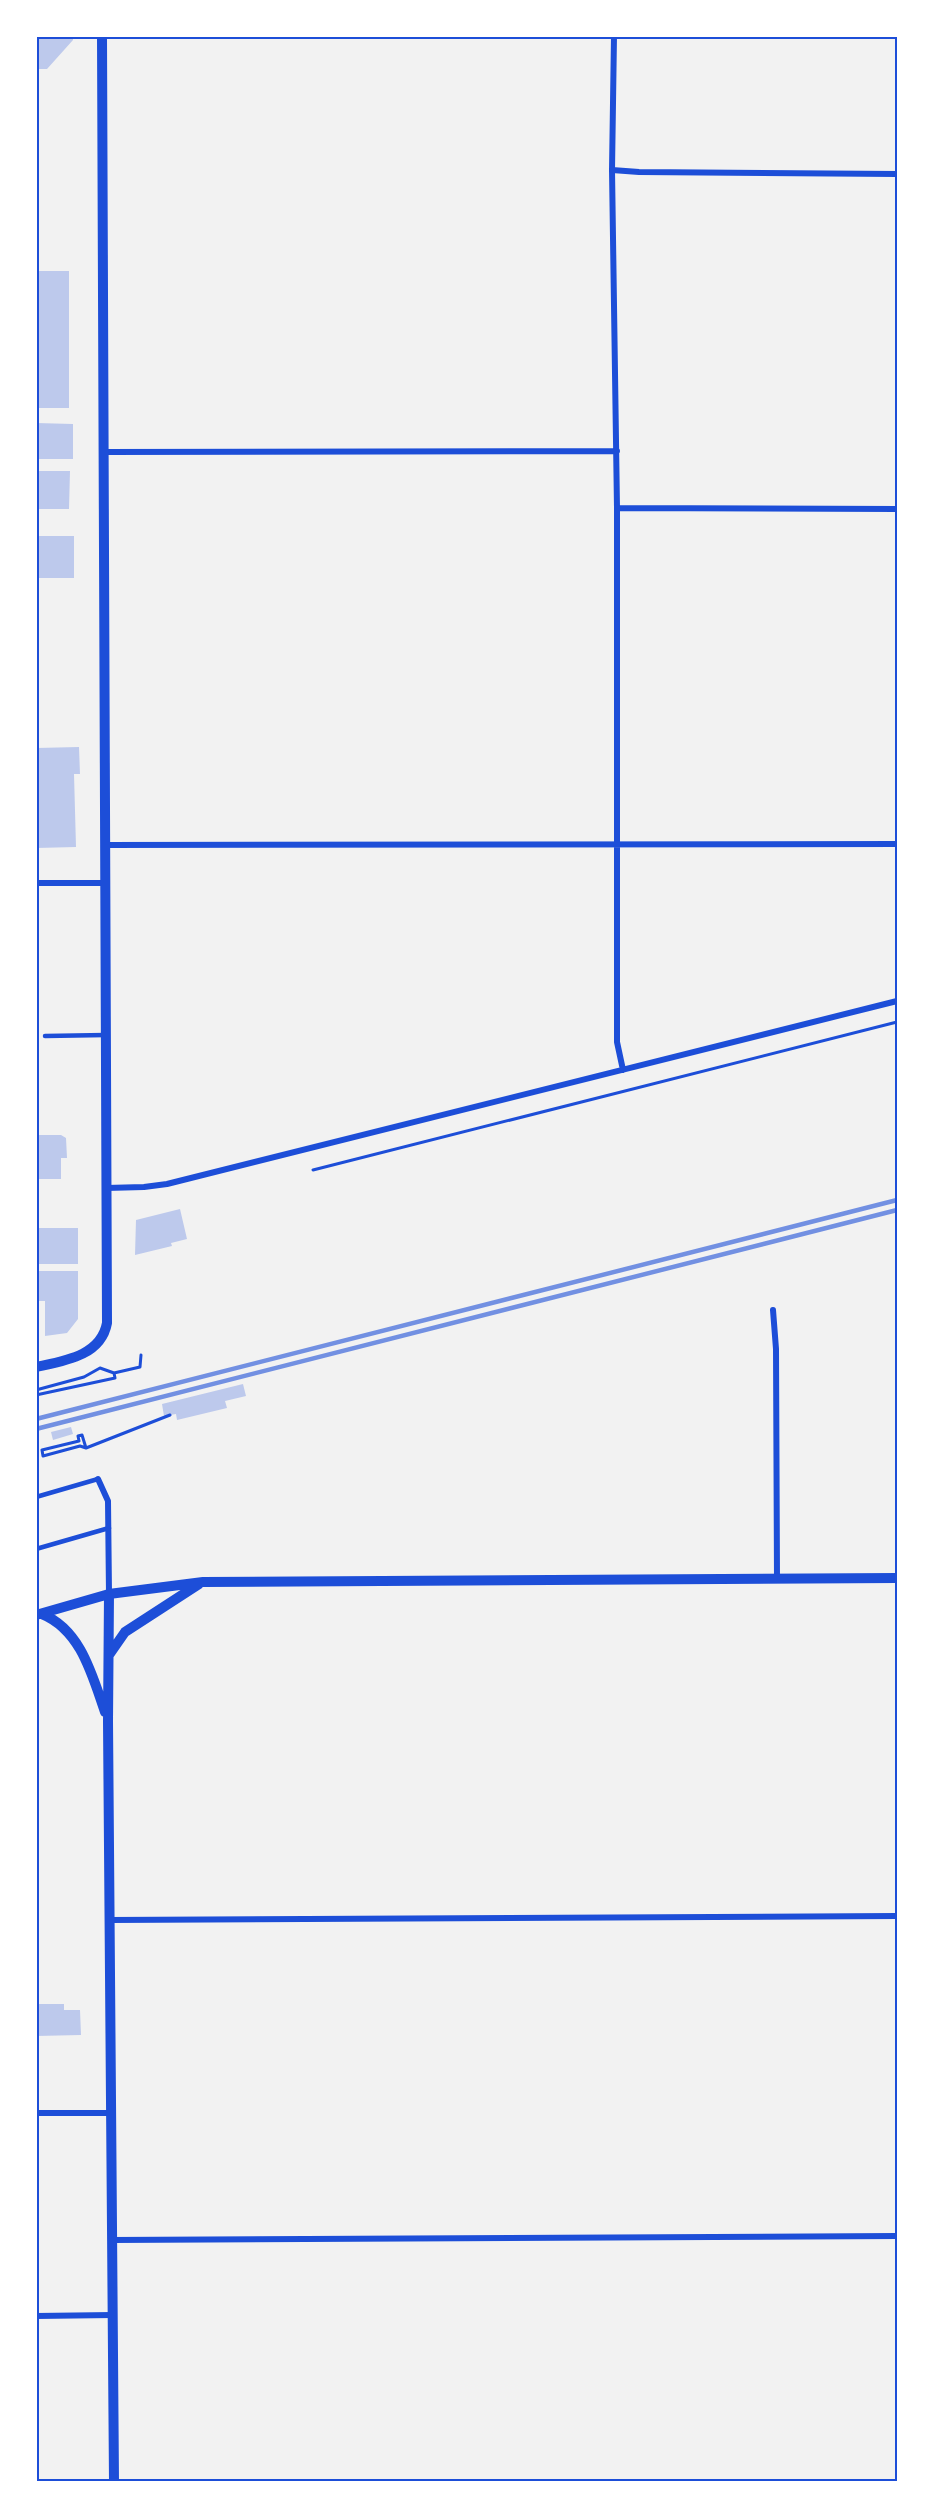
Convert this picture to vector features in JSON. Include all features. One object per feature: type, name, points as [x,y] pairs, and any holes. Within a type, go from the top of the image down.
[{"type":"street","points":[[36,1367],[76,1357],[89,1351],[100,1340],[107,1323],[102,36]]},
{"type":"street","points":[[614,36],[612,170],[617,451],[617,1042],[623,1070]]},
{"type":"street","points":[[612,170],[897,174]]},
{"type":"street","points":[[104,452],[617,451]]},
{"type":"street","points":[[617,508],[897,508]]},
{"type":"street","points":[[106,845],[897,844]]},
{"type":"street","points":[[36,883],[106,883]]},
{"type":"street","points":[[106,1188],[167,1184],[897,1001]]},
{"type":"street","points":[[773,1310],[776,1348],[777,1579]]},
{"type":"street","points":[[98,1479],[108,1501],[109,1528],[108,1721],[114,2481]]},
{"type":"street","points":[[39,1614],[109,1594],[203,1582],[897,1578]]},
{"type":"street","points":[[109,1655],[125,1632],[203,1582]]},
{"type":"street","points":[[39,1614],[68,1630],[88,1664],[108,1721]]},
{"type":"street","points":[[110,1920],[897,1916]]},
{"type":"street","points":[[36,2113],[112,2113]]},
{"type":"street","points":[[112,2240],[897,2236]]},
{"type":"street","points":[[36,2316],[112,2314]]},
{"type":"lane","points":[[45,1036],[106,1035]]},
{"type":"lane","points":[[36,1497],[98,1479]]},
{"type":"lane","points":[[36,1549],[109,1528]]},
{"type":"path","points":[[313,1170],[897,1022]]},
{"type":"path","points":[[36,1390],[84,1377],[100,1368],[114,1373],[140,1367],[141,1355]]},
{"type":"path","points":[[36,1395],[76,1390],[115,1378],[114,1373]]},
{"type":"path","points":[[86,1448],[82,1435],[78,1436],[79,1441],[42,1450],[43,1455],[80,1446],[86,1448],[170,1415]]},
{"type":"building","points":[[36,36],[73,36],[73,40],[47,69],[36,69]]},
{"type":"building","points":[[36,271],[69,271],[69,408],[36,408]]},
{"type":"building","points":[[36,423],[73,424],[73,459],[36,459]]},
{"type":"building","points":[[36,471],[70,471],[69,509],[36,509]]},
{"type":"building","points":[[36,536],[74,536],[74,578],[36,578]]},
{"type":"building","points":[[79,747],[80,774],[74,774],[76,847],[36,848],[36,748]]},
{"type":"building","points":[[36,1135],[61,1135],[66,1138],[67,1158],[61,1158],[61,1179],[36,1179]]},
{"type":"building","points":[[180,1209],[187,1239],[171,1243],[172,1246],[135,1255],[136,1220]]},
{"type":"building","points":[[36,1228],[78,1228],[78,1264],[36,1264]]},
{"type":"building","points":[[36,1271],[78,1271],[78,1319],[67,1333],[45,1336],[45,1301],[36,1301]]},
{"type":"building","points":[[243,1384],[246,1396],[225,1401],[227,1408],[177,1420],[176,1414],[164,1416],[162,1404]]},
{"type":"building","points":[[71,1427],[73,1434],[53,1440],[51,1432]]},
{"type":"building","points":[[36,2004],[64,2004],[64,2010],[80,2010],[81,2035],[36,2036]]},
{"type":"railway","points":[[36,1419],[897,1200]]},
{"type":"railway","points":[[36,1429],[897,1210]]}]
